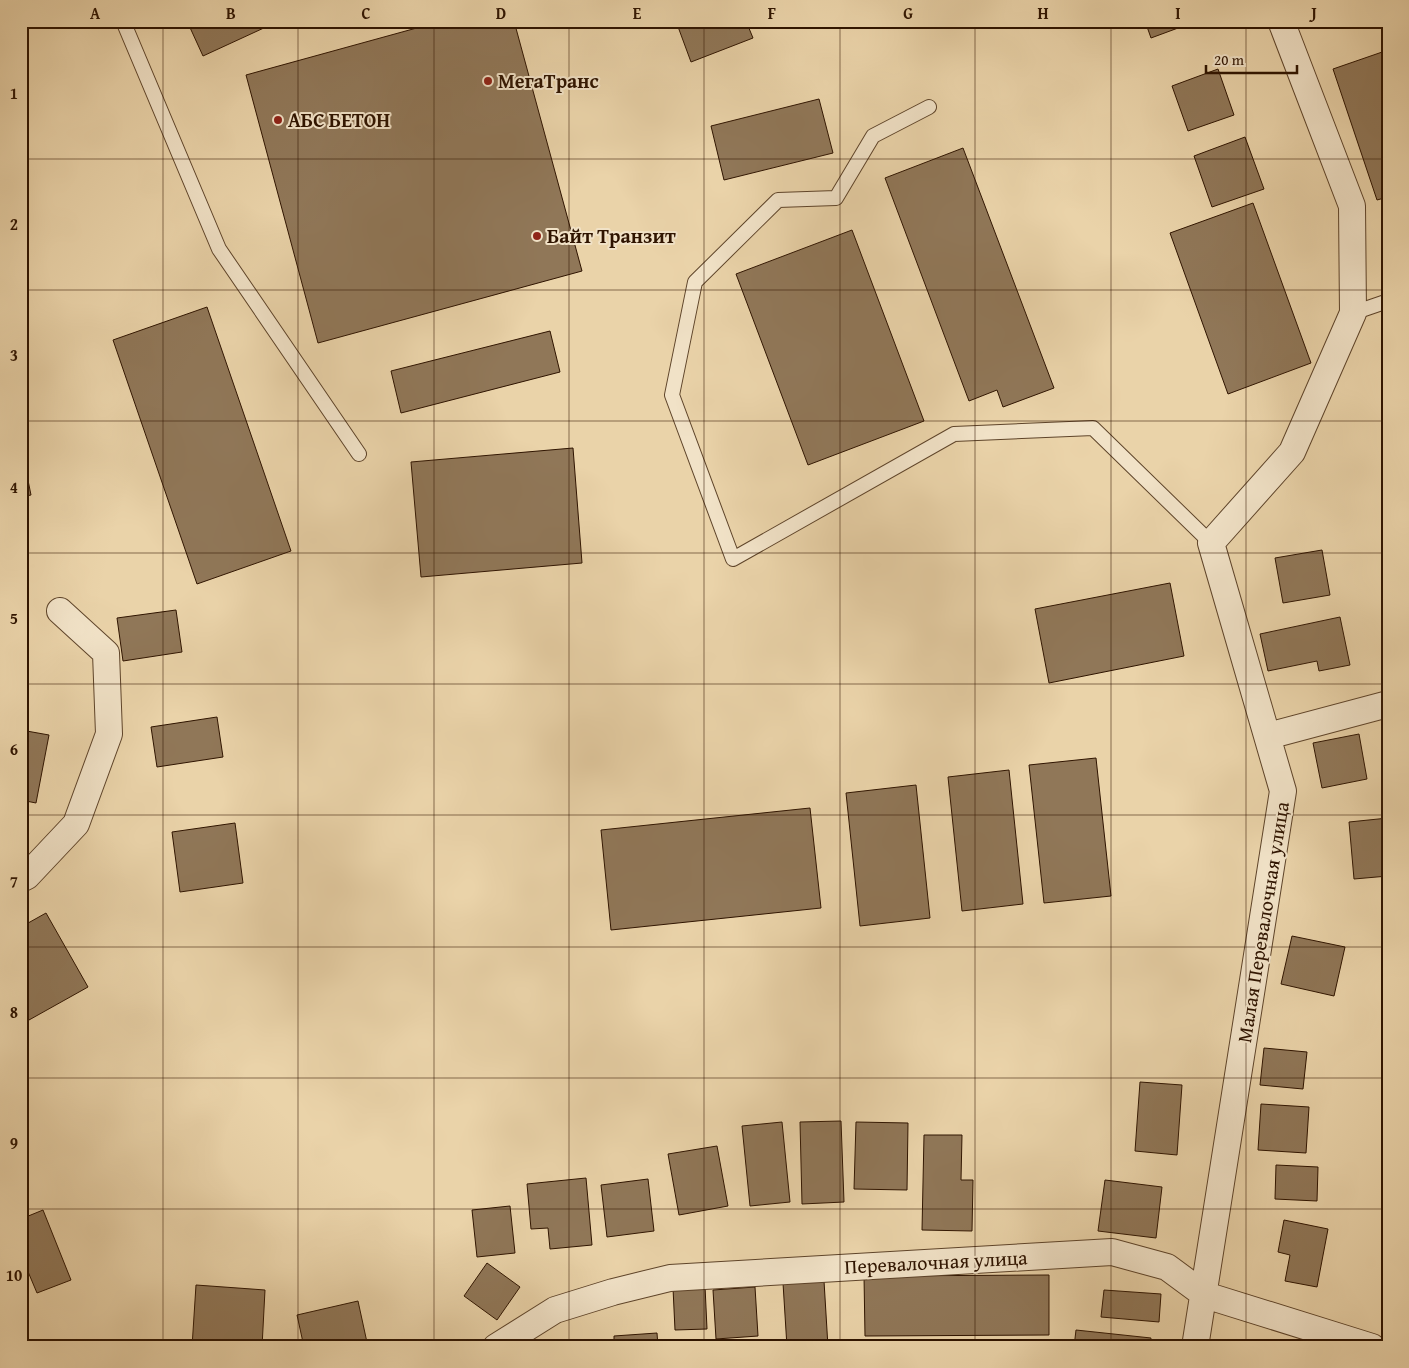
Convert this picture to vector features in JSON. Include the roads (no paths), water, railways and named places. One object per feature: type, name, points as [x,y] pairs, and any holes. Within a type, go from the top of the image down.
[{"type":"street","points":[[1211,544],[1292,452],[1353,313],[1352,206],[1281,21]]},
{"type":"street","name":"Малая Перевалочная улица","points":[[1195,1347],[1205,1296],[1283,791],[1211,544]]},
{"type":"street","points":[[21,879],[27,876],[76,824],[109,734],[106,653],[60,611]]},
{"type":"street","points":[[1268,736],[1388,704]]},
{"type":"street","name":"Перевалочная улица","points":[[496,1347],[555,1310],[613,1292],[670,1278],[1112,1252],[1167,1267],[1205,1296],[1372,1347]]},
{"type":"lane","points":[[124,21],[219,248],[359,454]]},
{"type":"lane","points":[[928,107],[873,136],[836,198],[778,200],[695,282],[672,395],[733,559],[954,434],[1093,428],[1211,544]]},
{"type":"lane","points":[[1353,313],[1388,301]]},
{"type":"place","name":"МегаТранс","points":[[488,81]]},
{"type":"place","name":"АБС БЕТОН","points":[[278,120]]},
{"type":"place","name":"Байт Транзит","points":[[537,236]]}]
